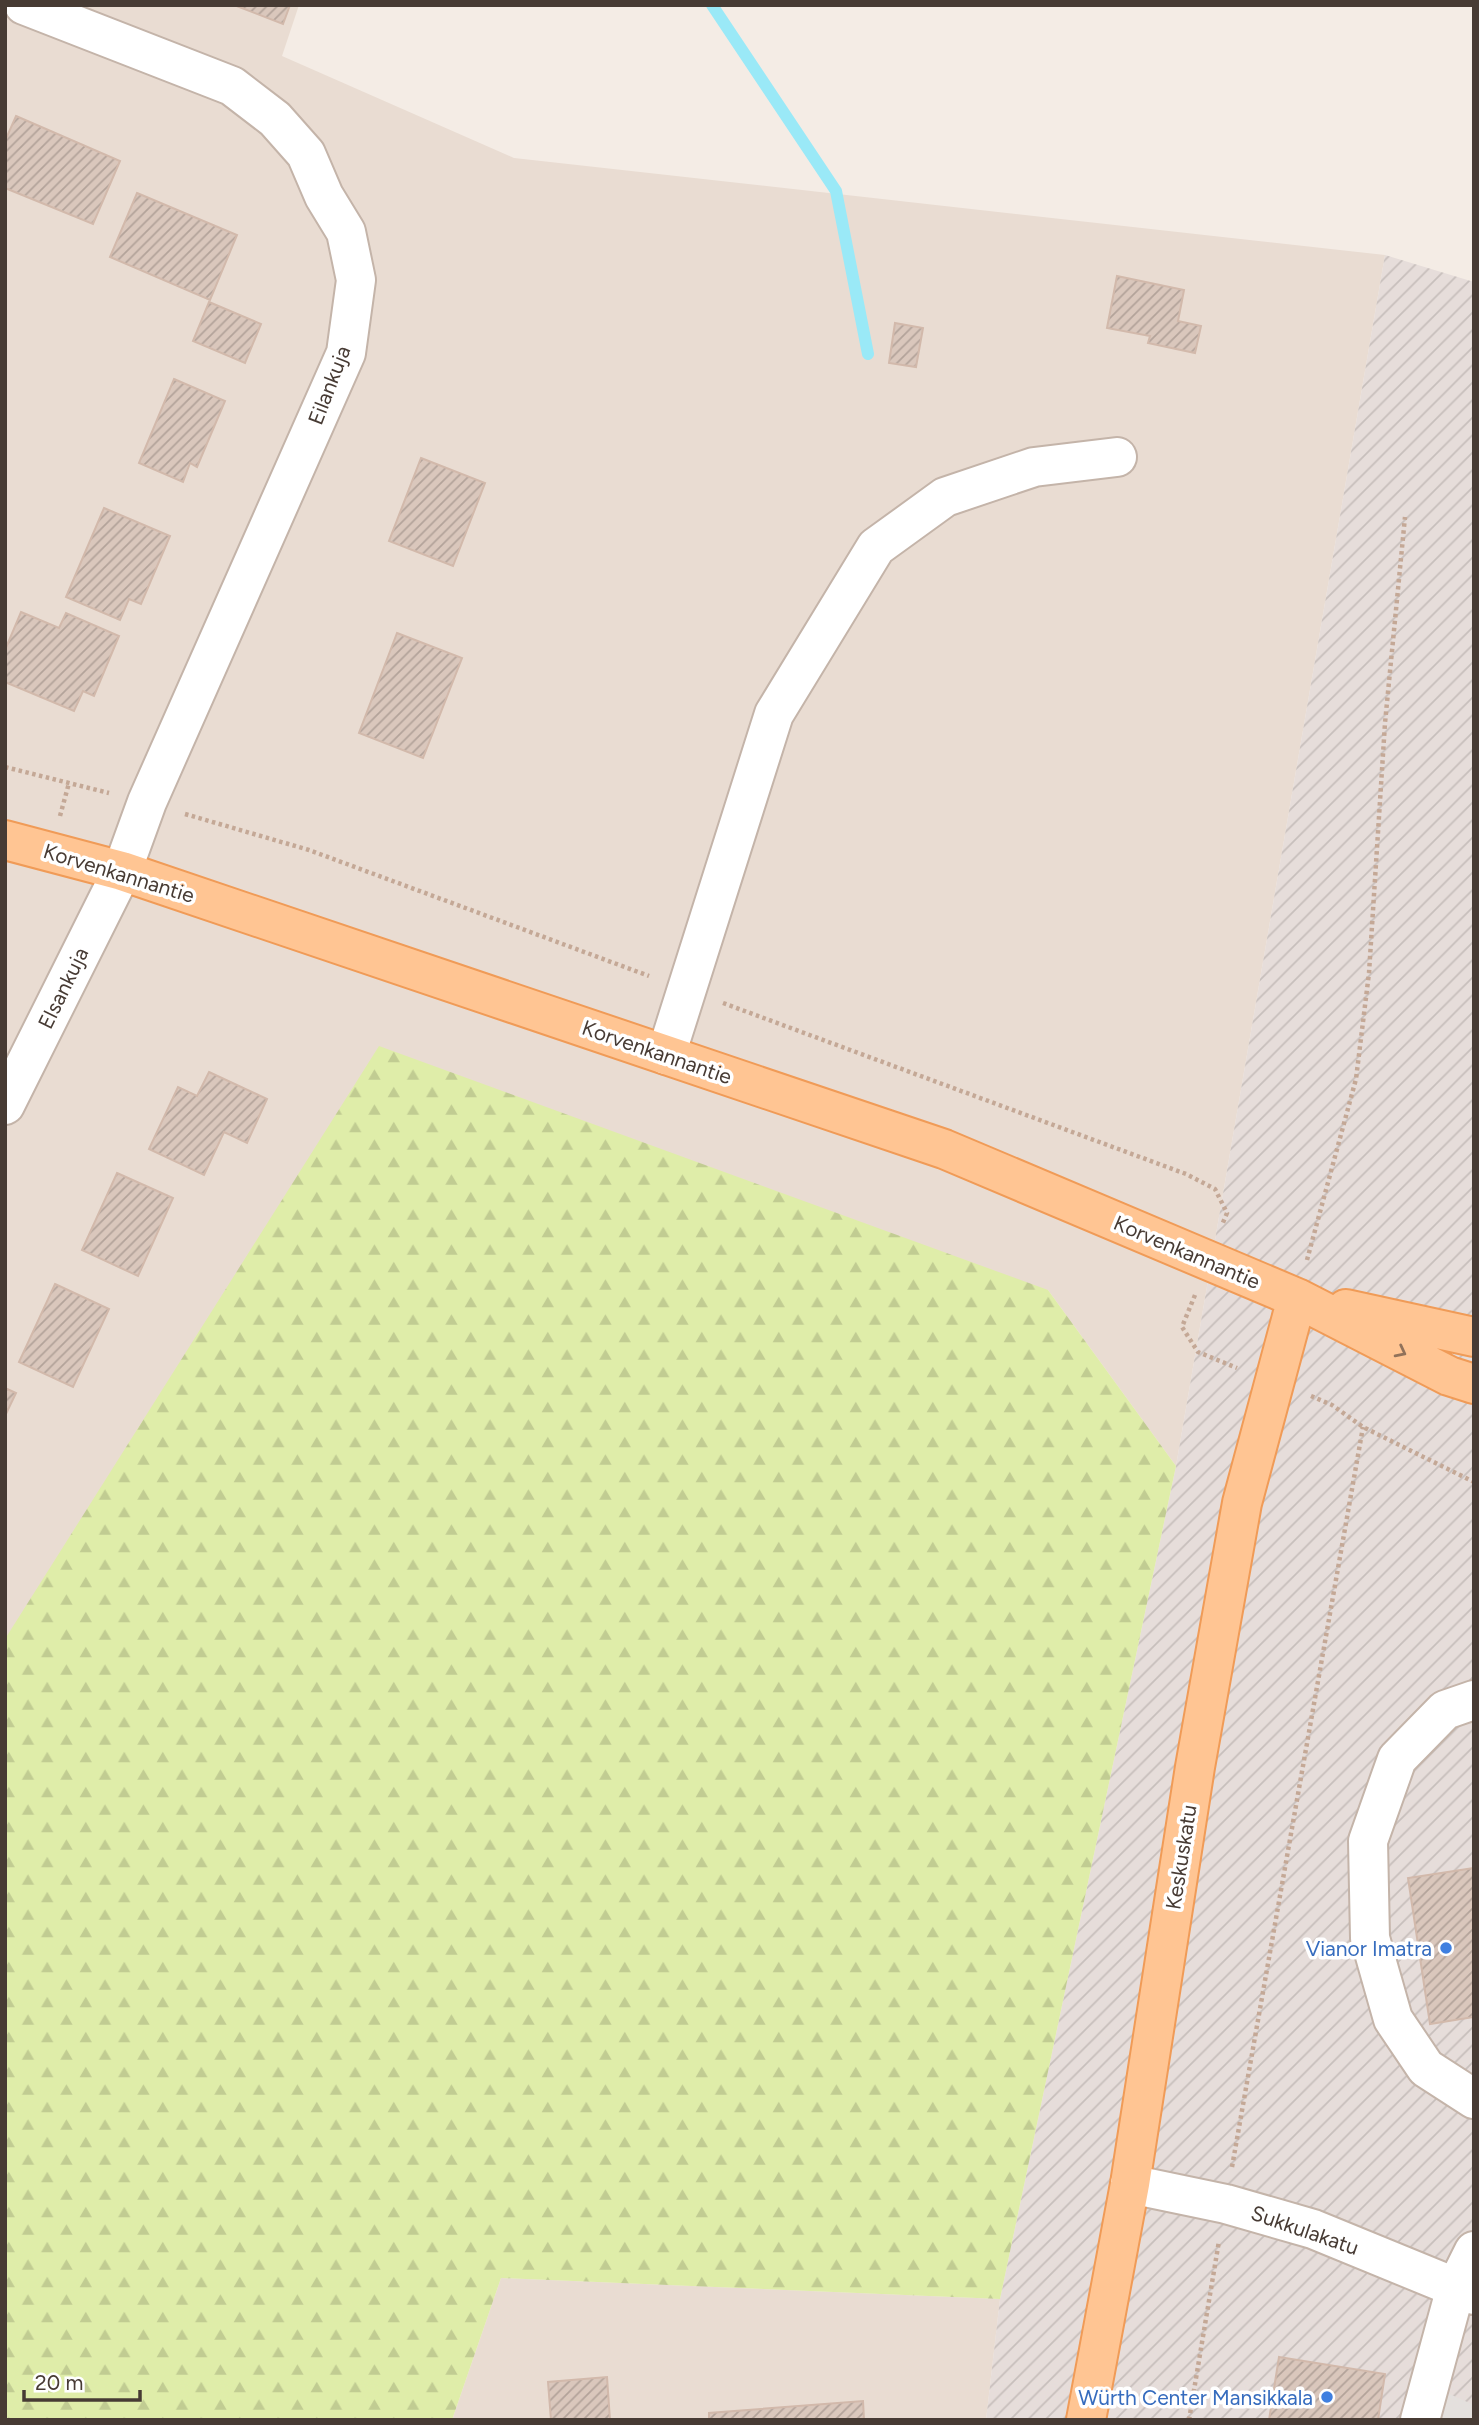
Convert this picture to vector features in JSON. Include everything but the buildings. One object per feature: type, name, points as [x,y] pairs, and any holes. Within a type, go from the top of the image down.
[{"type":"main road","name":"Korvenkannantie","points":[[5,840],[122,871],[944,1149],[1297,1298],[1449,1376],[1474,1384]]},
{"type":"main road","name":"Korvenkannantie","points":[[1297,1298],[1474,1337]]},
{"type":"main road","name":"Keskuskatu","points":[[1086,2420],[1130,2184],[1195,1767],[1242,1503],[1297,1298]]},
{"type":"street","name":"Eilankuja","points":[[24,5],[232,86],[275,118],[306,154],[324,195],[346,232],[356,280],[346,353],[147,802],[122,871]]},
{"type":"street","points":[[666,1055],[774,714],[876,547],[945,497],[1034,467],[1117,457]]},
{"type":"street","name":"Elsankuja","points":[[5,1105],[122,871]]},
{"type":"street","points":[[1474,1700],[1445,1710],[1397,1759],[1368,1841],[1370,1938],[1393,2019],[1426,2068],[1474,2099]]},
{"type":"street","name":"Sukkulakatu","points":[[1130,2184],[1226,2204],[1313,2229],[1465,2291]]},
{"type":"street","points":[[1420,2420],[1465,2291],[1474,2251]]},
{"type":"path","points":[[1297,1298],[1356,1080],[1369,973],[1385,723],[1405,517]]},
{"type":"path","points":[[5,767],[147,802],[309,850],[1186,1174]]},
{"type":"path","points":[[1189,2420],[1363,1427]]},
{"type":"shaded area","points":[[5,5],[299,5],[282,56],[514,158],[1385,255],[1176,1466],[1048,1290],[5,1639]]},
{"type":"shaded area","points":[[1385,255],[1474,282],[1474,2420],[986,2420],[1000,2299],[1176,1466]]},
{"type":"shaded area","points":[[501,2278],[1000,2299],[986,2420],[452,2420]]},
{"type":"shaded area","points":[[1445,2392],[1474,2405],[1474,2420],[1435,2420]]},
{"type":"green space","points":[[379,1046],[1048,1290],[1176,1466],[1000,2299],[501,2278],[452,2420],[5,2420],[5,1639]]},
{"type":"waterway","points":[[712,5],[836,191],[868,354]]},
{"type":"place","name":"Vianor Imatra","points":[[1446,1948]]},
{"type":"place","name":"Würth Center Mansikkala","points":[[1327,2397]]}]
